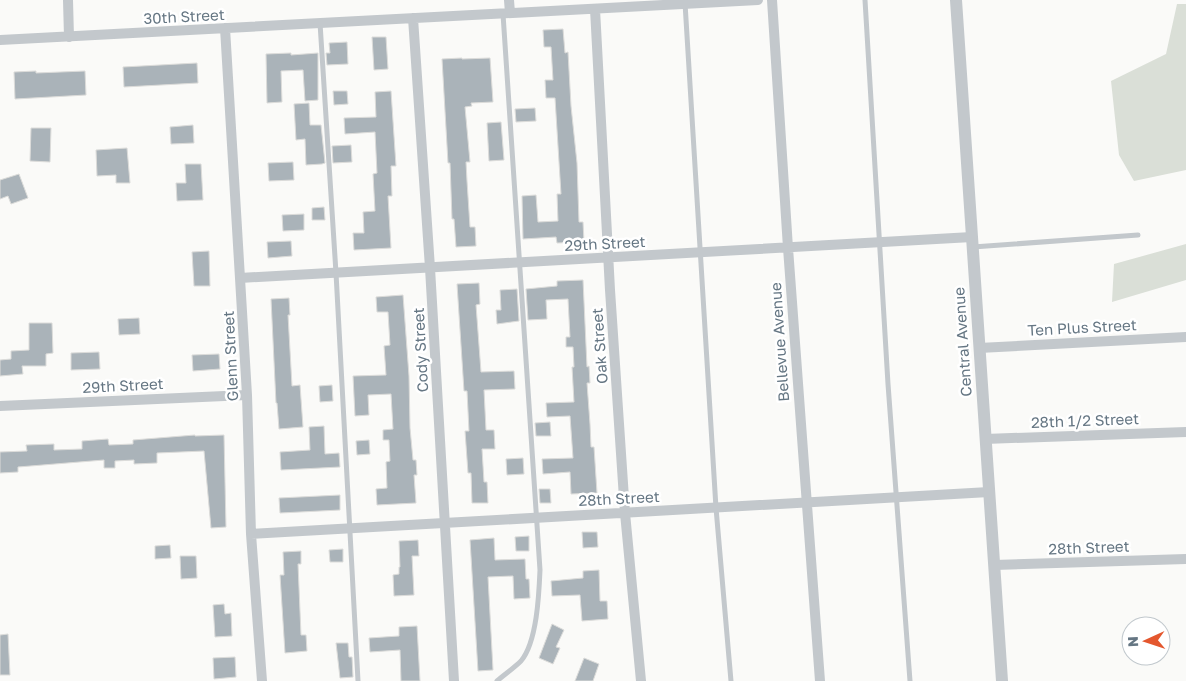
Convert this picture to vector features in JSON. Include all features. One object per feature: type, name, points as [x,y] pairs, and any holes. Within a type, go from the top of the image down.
[{"type":"street","points":[[68,0],[69,37]]},
{"type":"street","points":[[506,13],[509,0]]},
{"type":"street","name":"30th Street","points":[[0,40],[320,24],[589,6],[758,0]]},
{"type":"street","name":"Bellevue Avenue","points":[[772,0],[820,681]]},
{"type":"street","name":"Central Avenue","points":[[956,0],[1002,681]]},
{"type":"street","name":"Oak Street","points":[[589,6],[609,258],[626,513],[641,681]]},
{"type":"street","name":"Cody Street","points":[[413,18],[430,268],[454,681]]},
{"type":"street","name":"Glenn Street","points":[[225,28],[248,394],[251,534],[262,681]]},
{"type":"street","name":"29th Street","points":[[240,278],[880,243],[972,242]]},
{"type":"street","name":"Ten Plus Street","points":[[979,348],[1186,337]]},
{"type":"street","name":"29th Street","points":[[0,406],[248,394]]},
{"type":"street","name":"28th 1/2 Street","points":[[985,439],[1186,432]]},
{"type":"street","name":"28th Street","points":[[251,534],[989,492]]},
{"type":"street","name":"28th Street","points":[[994,565],[1186,559]]},
{"type":"lane","points":[[865,0],[910,681]]},
{"type":"lane","points":[[685,2],[716,508],[731,681]]},
{"type":"lane","points":[[497,681],[521,660],[530,646],[539,598],[540,570],[518,263],[506,13]]},
{"type":"lane","points":[[320,24],[336,273],[358,681]]},
{"type":"lane","points":[[972,242],[1138,235]]},
{"type":"shaded area","points":[[1177,4],[1186,4],[1186,170],[1134,181],[1119,155],[1111,81],[1166,54]]},
{"type":"shaded area","points":[[1186,244],[1186,280],[1112,302],[1114,264]]},
{"type":"building","points":[[563,29],[565,53],[568,52],[577,163],[579,222],[583,222],[584,242],[557,243],[556,237],[523,239],[522,196],[536,195],[538,222],[558,221],[557,194],[561,194],[555,98],[546,98],[545,80],[553,80],[551,47],[544,47],[543,30]]},
{"type":"building","points":[[372,37],[386,37],[388,69],[374,70]]},
{"type":"building","points":[[347,42],[348,64],[327,65],[326,53],[330,53],[329,43]]},
{"type":"building","points":[[291,53],[291,55],[318,53],[318,100],[305,101],[303,70],[281,71],[282,102],[267,103],[266,54]]},
{"type":"building","points":[[490,58],[493,102],[471,103],[472,106],[465,107],[470,162],[466,162],[470,227],[475,227],[476,246],[456,247],[454,219],[452,219],[442,59]]},
{"type":"building","points":[[197,63],[198,83],[124,87],[123,67]]},
{"type":"building","points":[[36,71],[36,73],[85,71],[86,95],[15,99],[14,72]]},
{"type":"building","points":[[333,91],[347,91],[348,104],[334,105]]},
{"type":"building","points":[[391,91],[396,166],[391,166],[392,196],[388,196],[391,248],[354,250],[353,233],[364,233],[363,212],[375,211],[373,174],[377,173],[375,132],[345,134],[344,118],[376,117],[375,92]]},
{"type":"building","points":[[309,103],[310,125],[321,125],[325,163],[322,164],[306,165],[305,139],[296,140],[294,104]]},
{"type":"building","points":[[535,108],[536,121],[516,122],[515,109]]},
{"type":"building","points":[[501,122],[504,160],[489,161],[487,123]]},
{"type":"building","points":[[193,125],[194,143],[171,144],[170,127]]},
{"type":"building","points":[[31,128],[51,128],[50,162],[30,161]]},
{"type":"building","points":[[351,145],[352,162],[333,163],[332,146]]},
{"type":"building","points":[[127,148],[130,183],[116,183],[116,175],[97,176],[96,150]]},
{"type":"building","points":[[293,162],[294,180],[269,181],[268,163]]},
{"type":"building","points":[[185,164],[201,164],[203,200],[177,201],[176,183],[186,183]]},
{"type":"building","points":[[19,174],[28,198],[11,204],[8,196],[0,199],[0,180]]},
{"type":"building","points":[[324,207],[325,220],[312,220],[312,208]]},
{"type":"building","points":[[304,214],[304,230],[283,231],[282,215]]},
{"type":"building","points":[[291,241],[292,256],[268,258],[267,242]]},
{"type":"building","points":[[209,251],[210,286],[194,286],[192,252]]},
{"type":"building","points":[[583,280],[587,367],[589,366],[590,383],[587,383],[591,447],[594,447],[597,493],[571,494],[570,472],[543,474],[542,459],[573,458],[570,416],[547,417],[546,403],[574,402],[573,347],[566,347],[566,337],[570,337],[568,299],[546,300],[547,319],[528,320],[526,289],[557,286],[557,281]]},
{"type":"building","points":[[479,283],[480,304],[476,305],[481,372],[514,371],[515,389],[484,390],[486,430],[494,430],[495,449],[482,449],[484,482],[487,482],[488,503],[472,503],[471,473],[468,473],[465,431],[469,431],[467,391],[464,391],[457,284]]},
{"type":"building","points":[[517,289],[519,321],[497,324],[496,310],[501,310],[500,290]]},
{"type":"building","points":[[403,295],[409,376],[410,428],[413,460],[416,460],[417,475],[414,475],[416,503],[377,505],[376,489],[387,488],[386,462],[390,461],[389,440],[383,440],[383,430],[393,429],[391,394],[368,395],[369,415],[355,416],[353,376],[386,375],[384,346],[390,345],[388,312],[377,312],[376,297]]},
{"type":"building","points":[[289,298],[290,315],[288,315],[292,386],[300,385],[303,427],[279,429],[271,299]]},
{"type":"building","points":[[139,318],[140,334],[119,335],[118,319]]},
{"type":"building","points":[[29,323],[52,323],[53,353],[46,354],[46,366],[22,366],[23,374],[0,376],[0,360],[11,359],[11,351],[29,350]]},
{"type":"building","points":[[99,352],[100,369],[71,370],[71,353]]},
{"type":"building","points":[[219,354],[220,369],[193,371],[192,355]]},
{"type":"building","points":[[332,385],[333,401],[320,402],[319,386]]},
{"type":"building","points":[[550,422],[551,436],[536,436],[535,423]]},
{"type":"building","points":[[324,426],[325,454],[339,453],[340,467],[281,470],[280,452],[310,450],[309,427]]},
{"type":"building","points":[[195,435],[224,435],[226,527],[211,528],[204,451],[157,453],[157,463],[134,464],[134,460],[115,461],[115,468],[104,468],[104,460],[18,467],[18,472],[0,473],[0,452],[27,451],[26,445],[54,444],[54,450],[82,449],[82,441],[108,439],[109,445],[133,444],[133,440]]},
{"type":"building","points":[[369,440],[370,454],[357,455],[356,441]]},
{"type":"building","points":[[523,458],[524,474],[507,475],[506,459]]},
{"type":"building","points":[[539,489],[550,489],[551,503],[540,503]]},
{"type":"building","points":[[340,495],[340,510],[280,513],[279,498]]},
{"type":"building","points":[[582,532],[597,532],[598,547],[583,548]]},
{"type":"building","points":[[529,536],[529,551],[516,551],[515,537]]},
{"type":"building","points":[[494,538],[495,560],[525,559],[526,579],[529,579],[530,598],[514,599],[513,576],[488,577],[493,670],[478,671],[470,540]]},
{"type":"building","points":[[418,540],[419,556],[412,556],[414,595],[394,596],[393,575],[399,574],[400,567],[399,541]]},
{"type":"building","points":[[170,545],[171,558],[155,559],[155,546]]},
{"type":"building","points":[[343,549],[343,562],[330,562],[329,550]]},
{"type":"building","points":[[301,551],[301,564],[298,564],[301,635],[306,635],[307,651],[285,653],[280,575],[284,575],[283,552]]},
{"type":"building","points":[[180,556],[196,556],[197,578],[181,579]]},
{"type":"building","points":[[599,570],[600,601],[607,601],[608,619],[582,621],[580,595],[552,596],[551,581],[583,578],[583,571]]},
{"type":"building","points":[[224,604],[225,614],[231,613],[232,636],[215,637],[213,605]]},
{"type":"building","points":[[552,624],[564,630],[556,647],[560,648],[553,664],[539,658]]},
{"type":"building","points":[[417,626],[420,681],[401,681],[400,650],[370,652],[369,638],[399,636],[399,627]]},
{"type":"building","points":[[8,634],[10,675],[0,675],[0,635]]},
{"type":"building","points":[[336,643],[348,643],[349,657],[352,657],[353,677],[340,678]]},
{"type":"building","points":[[235,657],[236,677],[214,679],[213,658]]},
{"type":"building","points":[[584,658],[599,664],[593,681],[575,681]]}]
